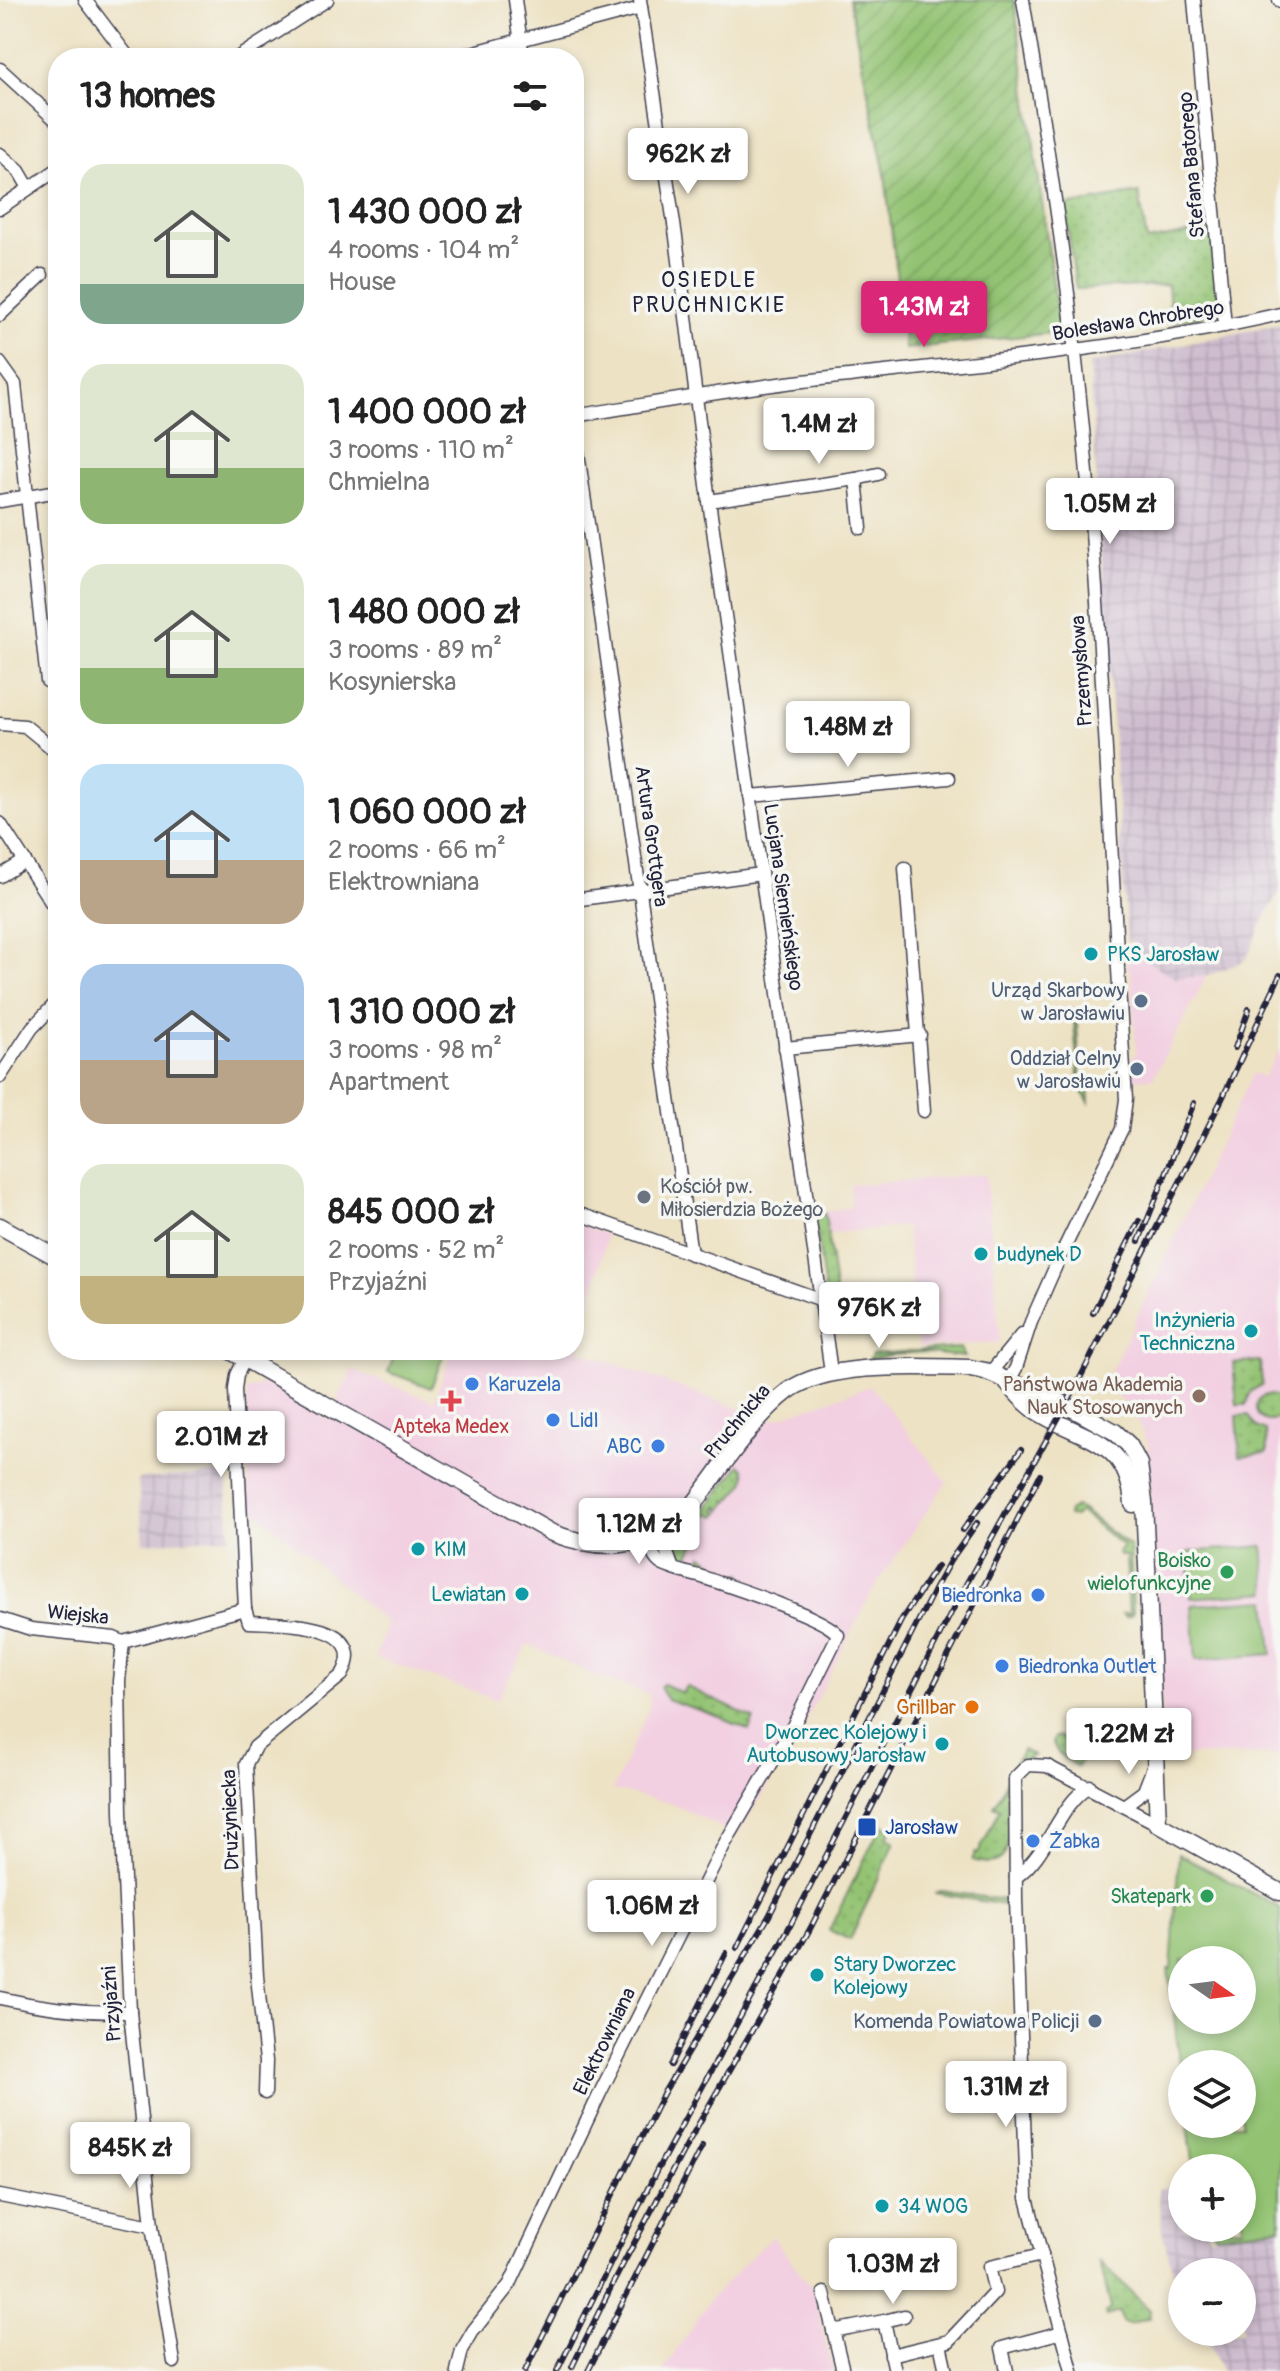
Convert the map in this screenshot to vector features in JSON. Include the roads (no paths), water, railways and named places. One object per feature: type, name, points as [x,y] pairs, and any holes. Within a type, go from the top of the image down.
[{"type":"main road","points":[[0,1226],[48,1252]]},
{"type":"main road","name":"Pruchnicka","points":[[249,1360],[552,1533],[592,1546],[619,1545],[654,1535],[689,1510],[767,1410],[790,1390],[831,1372],[970,1368],[990,1373],[1066,1405],[1115,1432],[1129,1445],[1139,1464],[1153,1678],[1158,1824]]},
{"type":"main road","points":[[1158,1824],[1280,1892]]},
{"type":"street","points":[[85,0],[121,48]]},
{"type":"street","points":[[253,48],[327,0]]},
{"type":"street","points":[[515,0],[521,48]]},
{"type":"street","name":"Przemysłowa","points":[[1023,0],[1052,173],[1075,351],[1103,699],[1126,1099],[1122,1129],[1031,1322]]},
{"type":"street","name":"Stefana Batorego","points":[[1194,0],[1225,326]]},
{"type":"street","points":[[488,48],[640,4]]},
{"type":"street","name":"Lucjana Siemieńskiego","points":[[640,4],[831,1372]]},
{"type":"street","points":[[0,69],[48,113]]},
{"type":"street","points":[[0,154],[19,171],[29,188]]},
{"type":"street","points":[[0,208],[48,176]]},
{"type":"street","points":[[0,315],[42,275]]},
{"type":"street","name":"Bolesława Chrobrego","points":[[584,414],[795,382],[1075,351],[1280,314]]},
{"type":"street","points":[[0,363],[15,384],[47,681]]},
{"type":"street","points":[[709,501],[878,474]]},
{"type":"street","points":[[856,479],[861,528]]},
{"type":"street","points":[[0,501],[48,493]]},
{"type":"street","name":"Artura Grottgera","points":[[584,496],[691,1254]]},
{"type":"street","points":[[0,724],[25,726],[48,745]]},
{"type":"street","points":[[750,796],[949,778]]},
{"type":"street","points":[[0,823],[48,897]]},
{"type":"street","points":[[0,876],[25,861]]},
{"type":"street","points":[[905,868],[924,1111]]},
{"type":"street","points":[[584,899],[761,874]]},
{"type":"street","points":[[0,1077],[48,1009]]},
{"type":"street","points":[[785,1048],[920,1035]]},
{"type":"street","points":[[584,1216],[819,1299]]},
{"type":"street","points":[[990,1373],[1031,1322]]},
{"type":"street","points":[[1008,1382],[1016,1368],[1031,1322]]},
{"type":"street","points":[[244,1360],[235,1389],[247,1615]]},
{"type":"street","name":"Elektrowniana","points":[[457,2371],[462,2350],[473,2331],[510,2284],[600,2093],[724,1845],[790,1733],[838,1635],[834,1628],[825,1623],[743,1590],[663,1565],[653,1555],[654,1535]]},
{"type":"street","name":"Wiejska","points":[[0,1619],[31,1629],[114,1638],[123,1642],[247,1615]]},
{"type":"street","name":"Drużyniecka","points":[[247,1615],[317,1628],[341,1639],[346,1645],[348,1665],[342,1675],[255,1747],[246,1764],[257,1976],[266,2061],[265,2093]]},
{"type":"street","name":"Przyjaźni","points":[[123,1642],[119,1666],[119,1705],[130,2012],[152,2226],[174,2362]]},
{"type":"street","points":[[1072,2371],[1027,2198],[1015,1778],[1028,1765],[1047,1766],[1158,1824]]},
{"type":"street","points":[[1125,1805],[1144,1791],[1154,1765]]},
{"type":"street","points":[[1016,1877],[1029,1868],[1075,1798],[1090,1786]]},
{"type":"street","points":[[0,1998],[41,2007],[105,2013],[130,2012]]},
{"type":"street","points":[[0,2196],[152,2226]]},
{"type":"street","points":[[891,2355],[949,2341],[995,2292],[989,2267],[1042,2255]]},
{"type":"street","points":[[824,2293],[843,2371]]},
{"type":"street","points":[[833,2331],[904,2316]]},
{"type":"street","points":[[884,2321],[895,2371]]},
{"type":"street","points":[[1007,2371],[1002,2348],[1062,2332]]},
{"type":"street","points":[[940,2344],[946,2371]]},
{"type":"railway","points":[[557,2371],[657,2170],[791,1924],[964,1588],[1074,1390],[1222,1099],[1280,975]]},
{"type":"railway","points":[[1235,1048],[1249,1009]]},
{"type":"railway","points":[[1139,1241],[1194,1103]]},
{"type":"railway","points":[[1093,1313],[1139,1221]]},
{"type":"railway","points":[[963,1530],[1021,1450]]},
{"type":"railway","points":[[572,2367],[682,2153],[810,1929],[1040,1475]]},
{"type":"railway","points":[[525,2371],[663,2094],[769,1916],[934,1590],[977,1523]]},
{"type":"railway","points":[[737,1948],[902,1619],[937,1566]]},
{"type":"railway","points":[[670,2065],[726,1953]]},
{"type":"railway","points":[[588,2371],[702,2146]]},
{"type":"place","name":"PKS Jarosław","points":[[1091,954]]},
{"type":"place","name":"Urząd Skarbowy w Jarosławiu","points":[[1141,1001]]},
{"type":"place","name":"Oddział Celny w Jarosławiu","points":[[1137,1069]]},
{"type":"place","name":"Kościół pw. Miłosierdzia Bożego","points":[[644,1197]]},
{"type":"place","name":"budynek D","points":[[981,1254]]},
{"type":"place","name":"Inżynieria Techniczna","points":[[1251,1331]]},
{"type":"place","name":"Karuzela","points":[[472,1384]]},
{"type":"place","name":"Państwowa Akademia Nauk Stosowanych","points":[[1199,1396]]},
{"type":"place","name":"Apteka Medex","points":[[451,1401]]},
{"type":"place","name":"Lidl","points":[[553,1420]]},
{"type":"place","name":"ABC","points":[[658,1446]]},
{"type":"place","name":"KIM","points":[[418,1549]]},
{"type":"place","name":"Boisko wielofunkcyjne","points":[[1227,1572]]},
{"type":"place","name":"Lewiatan","points":[[522,1594]]},
{"type":"place","name":"Biedronka","points":[[1038,1595]]},
{"type":"place","name":"Biedronka Outlet","points":[[1002,1666]]},
{"type":"place","name":"Grillbar","points":[[972,1707]]},
{"type":"place","name":"Dworzec Kolejowy i Autobusowy Jarosław","points":[[942,1744]]},
{"type":"place","name":"Jarosław","points":[[867,1827]]},
{"type":"place","name":"Żabka","points":[[1033,1841]]},
{"type":"place","name":"Skatepark","points":[[1207,1896]]},
{"type":"place","name":"Stary Dworzec Kolejowy","points":[[817,1975]]},
{"type":"place","name":"Komenda Powiatowa Policji","points":[[1095,2021]]},
{"type":"place","name":"34 WOG","points":[[882,2206]]},
{"type":"district","name":"OSIEDLE PRUCHNICKIE","points":[[709,292]]}]
